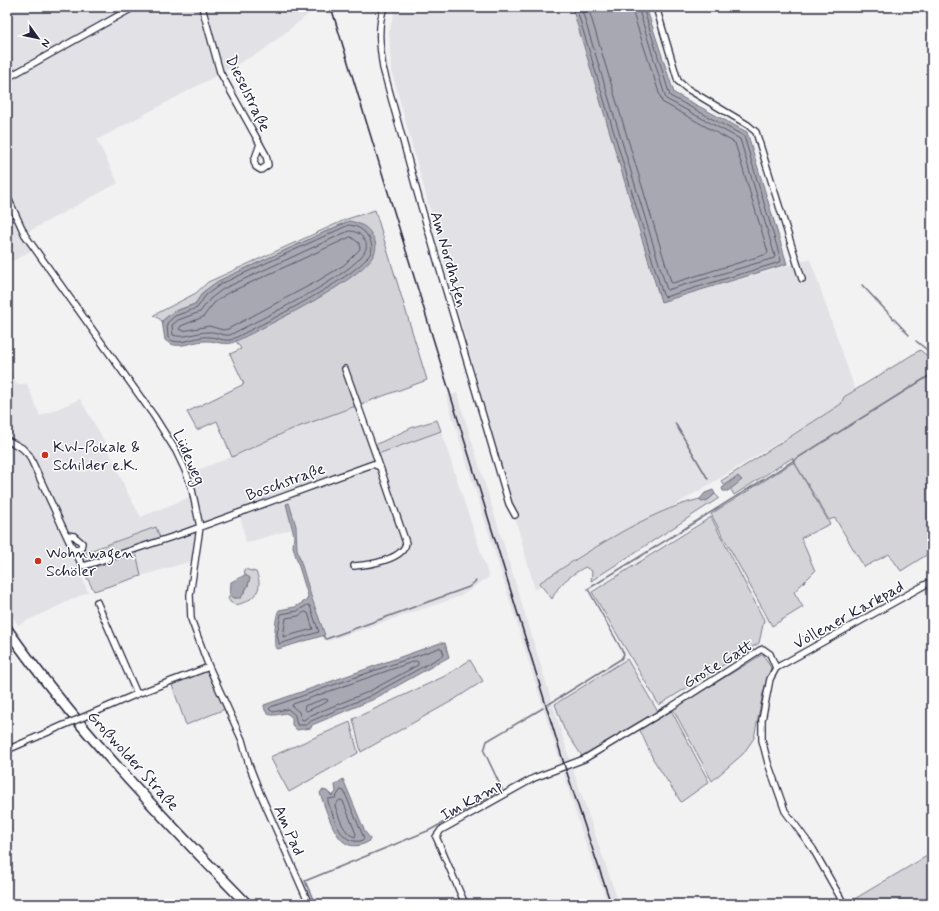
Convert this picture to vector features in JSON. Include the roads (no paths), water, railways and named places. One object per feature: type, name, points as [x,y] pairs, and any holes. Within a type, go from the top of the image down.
[{"type":"main road","name":"Großwolder Straße","points":[[7,628],[75,717],[130,781],[247,904]]},
{"type":"street","points":[[7,78],[134,7]]},
{"type":"street","name":"Dieselstraße","points":[[202,7],[220,72],[260,144]]},
{"type":"street","name":"Am Nordhafen","points":[[384,7],[380,27],[379,43],[383,68],[431,241],[509,504],[515,515]]},
{"type":"street","points":[[656,7],[678,81],[686,88],[748,125],[756,132],[802,279]]},
{"type":"street","name":"Lüdeweg","points":[[7,196],[25,235],[166,434],[176,451],[190,485],[200,527],[190,595],[190,612],[209,667],[242,740],[249,765]]},
{"type":"street","points":[[345,369],[406,543],[405,547],[398,555],[368,565],[354,566]]},
{"type":"street","name":"Boschstraße","points":[[7,440],[22,448],[29,455],[74,550],[84,566],[89,566],[200,527],[348,472],[373,464],[380,467]]},
{"type":"street","points":[[67,535],[74,536],[82,543],[81,548],[74,550]]},
{"type":"street","name":"Völlener Karkpad","points":[[776,668],[932,581]]},
{"type":"street","points":[[97,602],[137,694]]},
{"type":"street","name":"Grote Gatt","points":[[565,767],[584,759],[622,737],[760,650],[763,649],[767,651],[776,668]]},
{"type":"street","points":[[7,750],[137,694],[209,667]]},
{"type":"street","points":[[776,668],[770,679],[761,730],[773,781],[785,811],[812,849],[844,904]]},
{"type":"street","name":"Am Pad","points":[[249,765],[265,807],[309,904]]},
{"type":"street","name":"Im Kamp","points":[[465,904],[437,839],[438,833],[534,778],[565,767]]},
{"type":"water","points":[[572,7],[646,7],[674,93],[747,132],[787,264],[661,302]]},
{"type":"water","points":[[349,221],[360,224],[369,230],[375,241],[376,250],[366,265],[332,290],[232,343],[224,344],[211,341],[202,341],[175,345],[165,340],[162,321],[173,312],[195,304],[203,292],[218,281]]},
{"type":"water","points":[[738,476],[742,480],[728,491],[723,491],[722,488]]},
{"type":"water","points":[[713,490],[715,494],[708,500],[702,502],[700,499],[705,493]]},
{"type":"water","points":[[289,503],[296,526],[297,549],[311,596],[325,635],[278,649],[275,647],[275,633],[279,610],[295,607],[307,600],[308,596],[293,547],[294,535],[286,504]]},
{"type":"water","points":[[245,575],[250,578],[248,585],[241,598],[234,598],[230,595],[231,582]]},
{"type":"water","points":[[440,643],[445,643],[449,657],[372,700],[312,725],[311,728],[297,730],[292,725],[292,717],[286,713],[272,715],[266,712],[264,705]]},
{"type":"water","points":[[343,779],[365,832],[370,838],[368,842],[362,845],[350,845],[340,839],[330,820],[320,793],[322,790],[327,791],[332,796],[336,792],[335,785]]},
{"type":"waterway","points":[[862,285],[909,335]]},
{"type":"waterway","points":[[916,341],[932,354]]},
{"type":"waterway","points":[[549,704],[621,659],[624,654],[588,589],[932,374]]},
{"type":"waterway","points":[[675,423],[708,479]]},
{"type":"waterway","points":[[323,636],[326,639],[469,587],[476,581]]},
{"type":"waterway","points":[[315,904],[305,881],[430,830],[500,791],[502,789],[484,751],[487,741],[543,708]]},
{"type":"railway","points":[[331,7],[565,767],[611,904]]},
{"type":"place","name":"KW-Pokale & Schilder e.K.","points":[[45,455]]},
{"type":"place","name":"Wohnwagen Schöler","points":[[38,561]]}]
